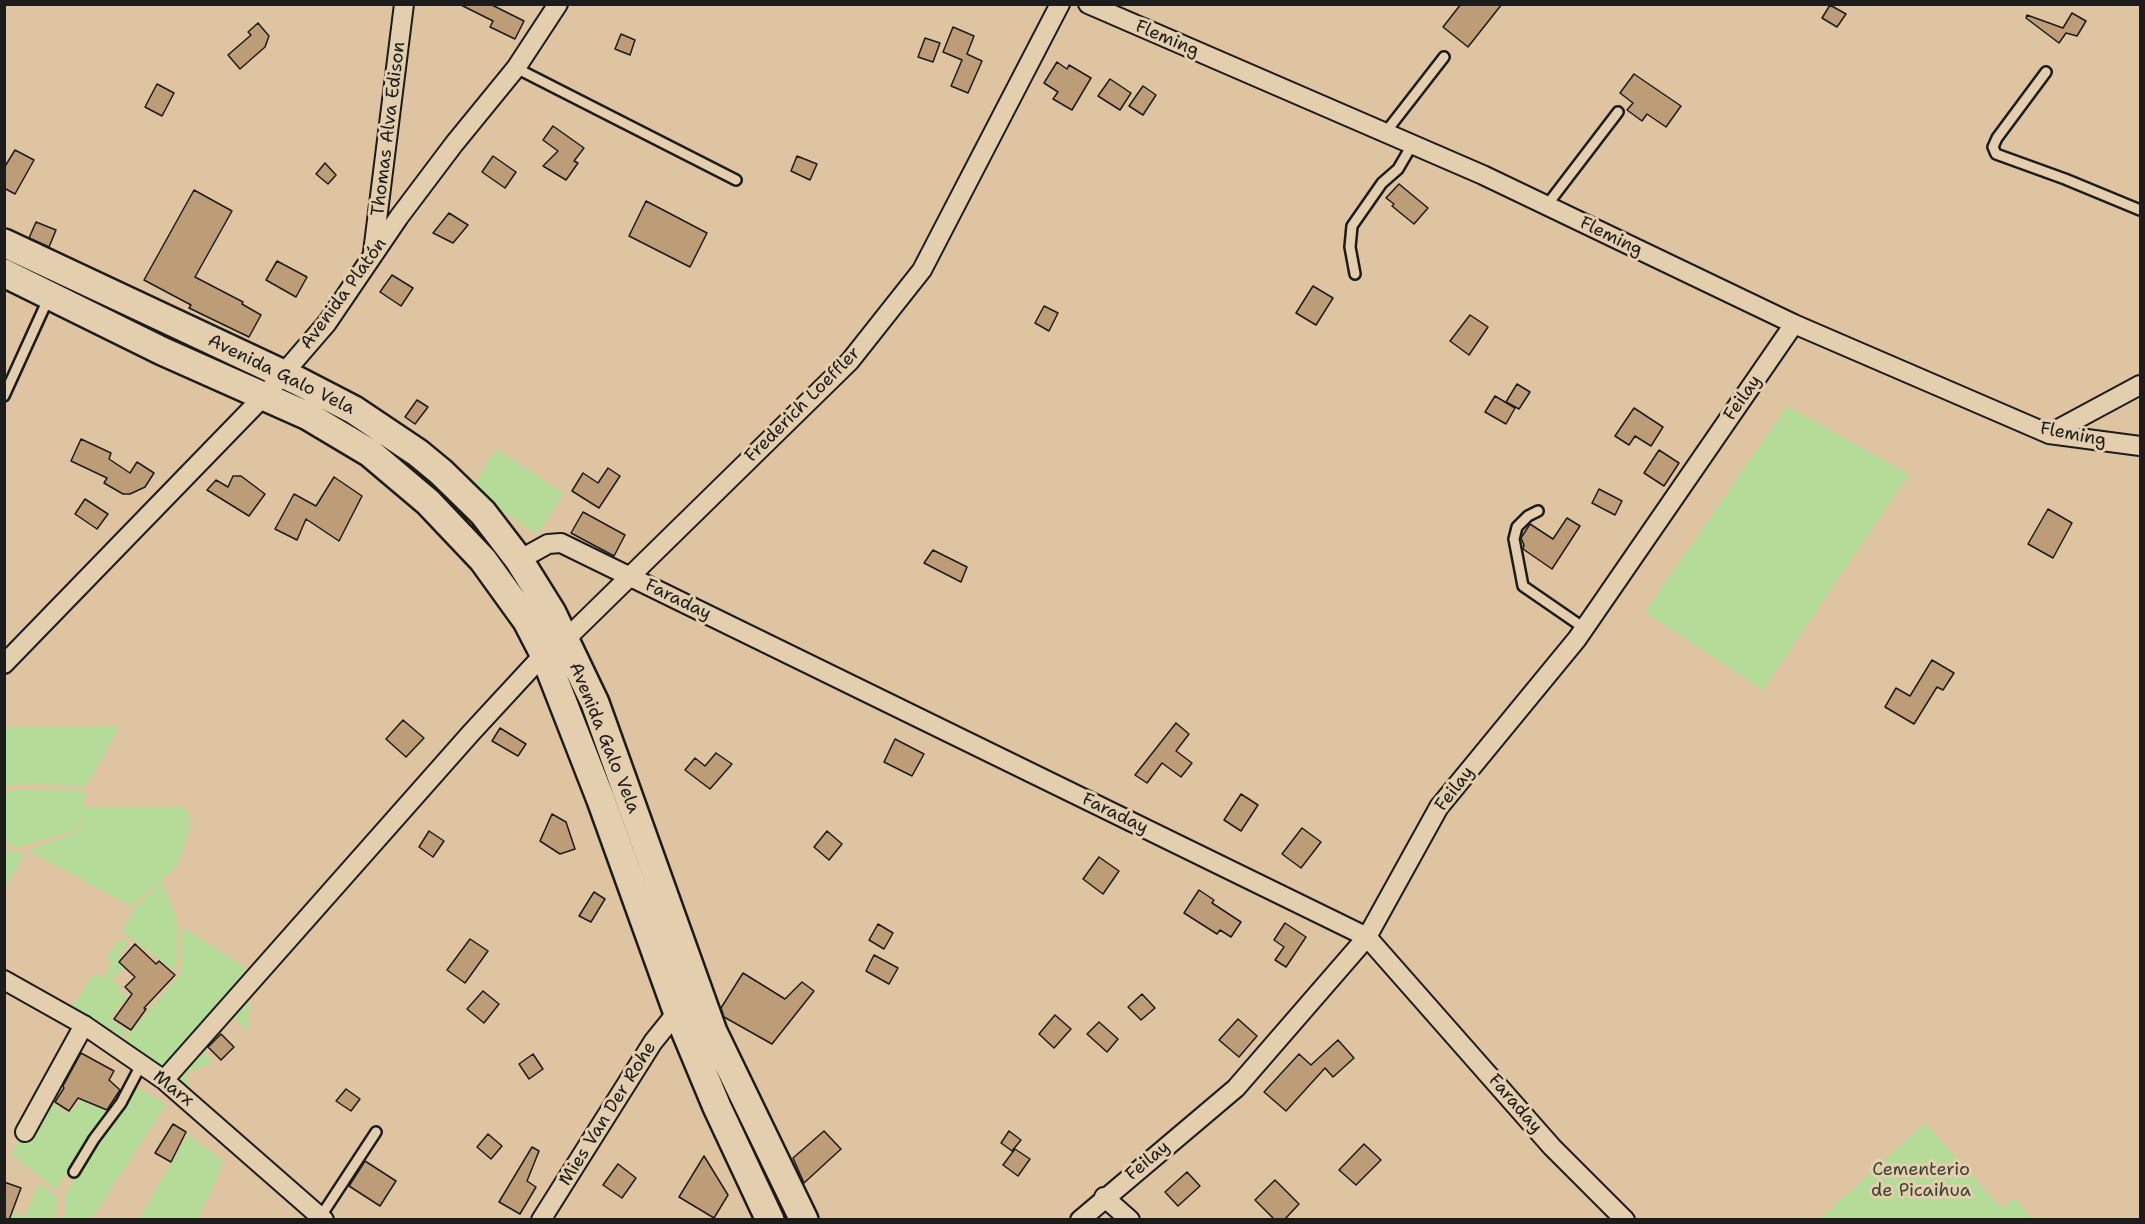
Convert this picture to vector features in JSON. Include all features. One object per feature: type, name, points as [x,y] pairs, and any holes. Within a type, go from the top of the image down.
[{"type":"main road","name":"Avenida Galo Vela","points":[[4,243],[354,410],[418,453],[483,513],[519,560],[552,613],[554,647],[601,800],[677,1011],[717,1107],[770,1220]]},
{"type":"main road","name":"Avenida Galo Vela","points":[[4,273],[162,351],[308,416],[370,453],[428,502],[483,560],[527,621],[554,647],[595,703],[713,1032],[804,1220]]},
{"type":"street","name":"Thomas Alva Edison","points":[[373,254],[404,4]]},
{"type":"street","name":"Avenida Platón","points":[[4,664],[264,396],[327,323],[373,254],[454,144],[516,68],[558,4]]},
{"type":"street","name":"Frederich Loeffler","points":[[164,1080],[471,733],[554,647],[850,361],[922,270],[1060,4]]},
{"type":"street","name":"Fleming","points":[[1088,4],[1547,205],[1794,324],[2049,434],[2140,446]]},
{"type":"street","name":"Feilay","points":[[1080,1220],[1104,1197],[1236,1088],[1367,937],[1439,807],[1584,628],[1794,324]]},
{"type":"street","points":[[2049,434],[2140,385]]},
{"type":"street","name":"Faraday","points":[[519,560],[548,544],[561,543],[1367,937],[1552,1147],[1625,1220]]},
{"type":"street","name":"Marx","points":[[4,980],[84,1025],[164,1080],[323,1218]]},
{"type":"street","name":"Mies Van Der Rohe","points":[[541,1220],[653,1042],[698,989]]},
{"type":"street","points":[[25,1132],[84,1025]]},
{"type":"street","points":[[1104,1197],[1130,1220]]},
{"type":"lane","points":[[1385,133],[1444,57]]},
{"type":"lane","points":[[516,68],[736,180]]},
{"type":"lane","points":[[2046,72],[1997,138],[1993,147],[1996,154],[2140,210]]},
{"type":"lane","points":[[1547,205],[1618,112]]},
{"type":"lane","points":[[1355,274],[1350,247],[1352,226],[1382,183],[1398,169],[1412,145]]},
{"type":"lane","points":[[4,396],[50,295]]},
{"type":"lane","points":[[1538,511],[1528,516],[1517,527],[1514,539],[1523,586],[1584,628]]},
{"type":"lane","points":[[74,1172],[121,1103],[141,1065]]},
{"type":"lane","points":[[323,1218],[376,1132]]},
{"type":"green space","points":[[1787,406],[1909,474],[1763,690],[1645,612]]},
{"type":"green space","points":[[496,449],[564,493],[537,534],[471,490]]},
{"type":"green space","points":[[120,726],[86,787],[27,783],[5,787],[5,727]]},
{"type":"green space","points":[[26,789],[86,791],[83,807],[185,807],[191,822],[177,867],[130,906],[28,850],[80,831],[81,816],[78,830],[15,848],[5,841],[5,791]]},
{"type":"green space","points":[[4,849],[25,854],[5,889]]},
{"type":"green space","points":[[162,881],[178,923],[176,972],[122,932],[135,907]]},
{"type":"green space","points":[[181,926],[246,968],[249,1004],[248,1034],[227,1009],[197,1042],[213,1062],[186,1074],[192,1103],[120,1045],[181,973]]},
{"type":"green space","points":[[121,938],[129,943],[119,956],[126,966],[111,980],[120,984],[118,992],[127,996],[110,1019],[127,1031],[112,1049],[66,1017],[93,974],[104,978],[110,965],[107,956]]},
{"type":"green space","points":[[116,1077],[99,1107],[110,1114],[85,1142],[56,1190],[11,1154],[50,1082],[50,1102],[68,1114],[84,1097],[96,1104]]},
{"type":"green space","points":[[132,1084],[166,1104],[95,1214],[85,1219],[64,1220],[66,1194],[96,1141],[126,1107]]},
{"type":"green space","name":"Cementerio de Picaihua","points":[[1925,1123],[2001,1208],[2015,1198],[2032,1219],[1820,1219]]},
{"type":"green space","points":[[188,1134],[224,1162],[198,1219],[139,1219]]},
{"type":"green space","points":[[39,1183],[58,1198],[55,1219],[5,1219],[4,1210],[25,1216]]},
{"type":"building","points":[[459,4],[490,4],[524,21],[515,39],[490,27],[493,21]]},
{"type":"building","points":[[1461,4],[1502,4],[1468,47],[1443,27]]},
{"type":"building","points":[[1830,5],[1846,14],[1837,27],[1822,18]]},
{"type":"building","points":[[2072,13],[2086,21],[2077,36],[2066,33],[2059,43],[2026,18],[2027,15],[2063,28]]},
{"type":"building","points":[[258,23],[269,36],[265,47],[240,69],[228,55],[251,35],[248,32]]},
{"type":"building","points":[[953,27],[974,36],[967,54],[982,61],[968,93],[951,86],[962,60],[943,52]]},
{"type":"building","points":[[621,34],[635,40],[630,55],[615,49]]},
{"type":"building","points":[[925,38],[940,43],[933,62],[918,57]]},
{"type":"building","points":[[1057,62],[1067,69],[1069,65],[1091,78],[1072,110],[1053,99],[1058,92],[1044,83]]},
{"type":"building","points":[[1634,74],[1681,106],[1666,127],[1647,114],[1642,121],[1627,110],[1633,103],[1620,93]]},
{"type":"building","points":[[1110,79],[1131,93],[1120,110],[1098,96]]},
{"type":"building","points":[[157,84],[174,93],[162,116],[145,107]]},
{"type":"building","points":[[1143,86],[1156,95],[1143,115],[1129,106]]},
{"type":"building","points":[[553,126],[584,148],[574,161],[578,163],[566,180],[543,166],[558,151],[543,140]]},
{"type":"building","points":[[15,150],[34,160],[15,194],[4,188],[4,168]]},
{"type":"building","points":[[493,156],[516,172],[505,188],[482,172]]},
{"type":"building","points":[[797,156],[817,164],[810,180],[791,171]]},
{"type":"building","points":[[325,163],[336,175],[328,184],[316,174]]},
{"type":"building","points":[[1399,184],[1428,208],[1414,224],[1386,198]]},
{"type":"building","points":[[194,190],[232,211],[195,277],[243,302],[242,304],[261,315],[249,337],[189,308],[191,305],[144,280]]},
{"type":"building","points":[[646,201],[707,233],[690,267],[629,236]]},
{"type":"building","points":[[449,213],[468,225],[453,243],[433,233]]},
{"type":"building","points":[[36,222],[56,230],[49,247],[29,238]]},
{"type":"building","points":[[277,261],[307,277],[296,297],[266,280]]},
{"type":"building","points":[[392,275],[413,288],[401,306],[380,292]]},
{"type":"building","points":[[1313,286],[1333,298],[1316,325],[1296,313]]},
{"type":"building","points":[[1044,306],[1058,313],[1049,331],[1035,323]]},
{"type":"building","points":[[1470,315],[1488,327],[1469,355],[1450,341]]},
{"type":"building","points":[[1517,384],[1530,392],[1519,409],[1506,402]]},
{"type":"building","points":[[1495,396],[1515,408],[1506,424],[1485,412]]},
{"type":"building","points":[[417,400],[428,407],[415,424],[405,417]]},
{"type":"building","points":[[1634,408],[1663,427],[1651,446],[1635,436],[1629,445],[1615,436]]},
{"type":"building","points":[[81,439],[111,453],[109,459],[130,473],[137,462],[154,473],[145,487],[130,494],[123,494],[104,483],[107,478],[71,461]]},
{"type":"building","points":[[1659,450],[1679,463],[1664,486],[1644,473]]},
{"type":"building","points":[[608,468],[620,476],[599,508],[572,491],[583,473],[598,483]]},
{"type":"building","points":[[233,476],[241,476],[265,494],[249,516],[207,490],[216,480],[228,487]]},
{"type":"building","points":[[334,477],[362,496],[339,541],[306,519],[297,540],[275,529],[294,494],[316,506]]},
{"type":"building","points":[[1599,489],[1622,501],[1615,515],[1592,503]]},
{"type":"building","points":[[85,499],[108,514],[97,529],[75,514]]},
{"type":"building","points":[[2048,509],[2072,523],[2053,558],[2028,544]]},
{"type":"building","points":[[583,512],[625,535],[614,556],[571,533]]},
{"type":"building","points":[[1567,518],[1580,526],[1552,569],[1523,549],[1521,538],[1530,524],[1553,539]]},
{"type":"building","points":[[933,550],[967,567],[961,582],[924,563]]},
{"type":"building","points":[[1932,660],[1954,673],[1943,690],[1937,687],[1914,724],[1885,707],[1896,688],[1910,696]]},
{"type":"building","points":[[403,720],[424,738],[406,757],[386,739]]},
{"type":"building","points":[[1176,723],[1189,734],[1176,751],[1192,763],[1181,777],[1162,763],[1147,783],[1135,775]]},
{"type":"building","points":[[500,728],[526,744],[518,756],[492,741]]},
{"type":"building","points":[[895,739],[924,754],[912,776],[884,762]]},
{"type":"building","points":[[716,753],[732,764],[710,789],[685,770],[695,758],[705,766]]},
{"type":"building","points":[[1241,794],[1258,805],[1241,831],[1224,820]]},
{"type":"building","points":[[552,814],[566,822],[575,849],[560,854],[540,841]]},
{"type":"building","points":[[1302,828],[1321,842],[1301,868],[1282,854]]},
{"type":"building","points":[[429,831],[444,841],[433,857],[419,847]]},
{"type":"building","points":[[827,831],[842,844],[829,860],[814,847]]},
{"type":"building","points":[[1099,857],[1119,871],[1103,894],[1083,879]]},
{"type":"building","points":[[1199,890],[1214,900],[1212,903],[1241,922],[1231,937],[1220,930],[1217,934],[1184,913]]},
{"type":"building","points":[[594,892],[605,899],[591,922],[579,916]]},
{"type":"building","points":[[1285,923],[1306,937],[1286,967],[1275,960],[1284,947],[1274,940]]},
{"type":"building","points":[[878,924],[893,933],[884,949],[869,940]]},
{"type":"building","points":[[470,939],[488,951],[465,983],[447,970]]},
{"type":"building","points":[[135,944],[156,964],[159,961],[175,975],[144,1008],[146,1009],[131,1030],[114,1019],[132,994],[125,987],[135,977],[119,962]]},
{"type":"building","points":[[874,955],[898,968],[889,984],[866,971]]},
{"type":"building","points":[[743,973],[785,999],[802,982],[814,991],[772,1044],[724,1017],[721,1008]]},
{"type":"building","points":[[483,991],[499,1004],[484,1023],[467,1009]]},
{"type":"building","points":[[1142,994],[1155,1008],[1141,1020],[1128,1007]]},
{"type":"building","points":[[1055,1015],[1071,1029],[1054,1048],[1039,1034]]},
{"type":"building","points":[[1238,1019],[1257,1036],[1239,1057],[1219,1040]]},
{"type":"building","points":[[1099,1022],[1118,1039],[1107,1052],[1087,1034]]},
{"type":"building","points":[[221,1034],[234,1047],[221,1060],[208,1047]]},
{"type":"building","points":[[1338,1040],[1354,1058],[1333,1077],[1325,1068],[1286,1111],[1264,1092],[1299,1054],[1311,1065]]},
{"type":"building","points":[[81,1053],[114,1071],[109,1080],[120,1090],[107,1110],[78,1098],[69,1111],[55,1102]]},
{"type":"building","points":[[533,1054],[543,1069],[529,1079],[519,1064]]},
{"type":"building","points":[[346,1089],[360,1099],[351,1111],[336,1101]]},
{"type":"building","points":[[173,1124],[186,1132],[171,1162],[155,1153]]},
{"type":"building","points":[[824,1131],[841,1149],[804,1183],[793,1158]]},
{"type":"building","points":[[1009,1131],[1021,1140],[1012,1151],[1001,1143]]},
{"type":"building","points":[[488,1134],[502,1146],[491,1159],[477,1147]]},
{"type":"building","points":[[1364,1144],[1381,1160],[1356,1185],[1339,1170]]},
{"type":"building","points":[[532,1147],[539,1151],[527,1181],[536,1187],[520,1214],[499,1202]]},
{"type":"building","points":[[1015,1149],[1030,1159],[1018,1176],[1003,1165]]},
{"type":"building","points":[[704,1156],[728,1195],[714,1218],[679,1197]]},
{"type":"building","points":[[365,1161],[396,1181],[380,1206],[349,1186]]},
{"type":"building","points":[[618,1164],[636,1178],[622,1198],[603,1185]]},
{"type":"building","points":[[1187,1172],[1200,1186],[1178,1206],[1165,1192]]},
{"type":"building","points":[[1275,1180],[1299,1204],[1284,1220],[1275,1220],[1255,1200]]},
{"type":"building","points":[[4,1182],[21,1188],[9,1220],[4,1220]]}]
